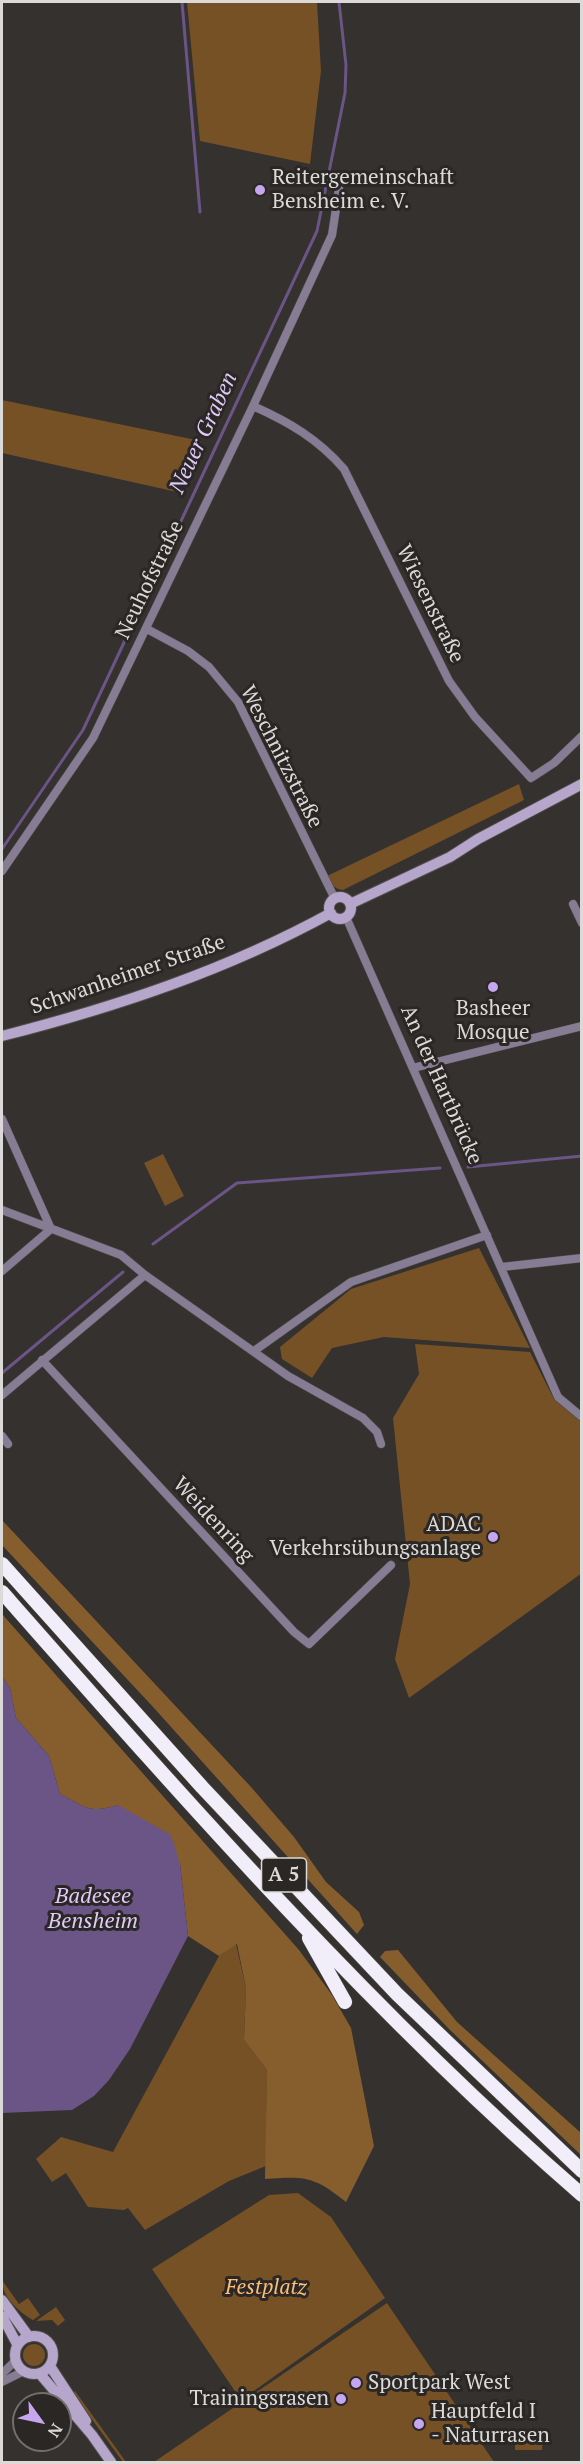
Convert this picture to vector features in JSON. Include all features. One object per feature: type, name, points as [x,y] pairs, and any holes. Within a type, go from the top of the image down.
[{"type":"highway","name":"A 5","points":[[2,1564],[202,1787],[397,1994],[582,2171]]},
{"type":"highway","name":"A 5","points":[[2,1592],[300,1923],[465,2087],[582,2195]]},
{"type":"highway","points":[[300,1923],[345,2002]]},
{"type":"main road","points":[[350,904],[450,857],[478,839],[582,784]]},
{"type":"main road","points":[[343,898],[350,904],[351,910],[346,917],[336,918],[330,914],[330,906],[334,899],[343,898]]},
{"type":"main road","name":"Schwanheimer Straße","points":[[2,1036],[91,1012],[180,982],[242,957],[330,914]]},
{"type":"main road","points":[[2,2300],[29,2337]]},
{"type":"main road","points":[[2,2316],[17,2344],[15,2361],[22,2372],[40,2374],[92,2435]]},
{"type":"main road","points":[[17,2344],[35,2336],[48,2342],[53,2357],[50,2366],[40,2374]]},
{"type":"main road","points":[[50,2366],[111,2463]]},
{"type":"street","name":"Neuhofstraße","points":[[2,872],[93,738],[147,629],[254,406],[332,235],[339,189]]},
{"type":"street","name":"Wiesenstraße","points":[[254,406],[308,435],[329,452],[344,469],[449,681],[475,717],[531,778],[554,763],[582,736]]},
{"type":"street","name":"Weschnitzstraße","points":[[147,629],[188,651],[209,667],[238,702],[334,899]]},
{"type":"street","points":[[573,904],[582,923]]},
{"type":"street","name":"An der Hartbrücke","points":[[346,917],[558,1397],[582,1417]]},
{"type":"street","points":[[413,1068],[582,1026]]},
{"type":"street","points":[[2,1119],[51,1229]]},
{"type":"street","points":[[2,1210],[121,1255],[145,1275],[288,1376],[363,1418],[377,1432],[381,1444]]},
{"type":"street","points":[[2,1271],[51,1229]]},
{"type":"street","points":[[254,1351],[351,1282],[487,1235]]},
{"type":"street","points":[[502,1267],[582,1258]]},
{"type":"street","points":[[2,1395],[145,1275]]},
{"type":"street","name":"Weidenring","points":[[42,1360],[294,1632],[309,1644],[391,1565]]},
{"type":"street","points":[[2,1436],[8,1444]]},
{"type":"street","points":[[2,2374],[15,2361]]},
{"type":"street","points":[[2,2382],[22,2372]]},
{"type":"green space","points":[[187,2],[317,2],[321,71],[310,164],[200,141]]},
{"type":"green space","points":[[2,400],[201,441],[177,492],[2,453]]},
{"type":"green space","points":[[519,784],[524,800],[343,890],[333,886],[327,876]]},
{"type":"green space","points":[[163,1154],[184,1196],[165,1206],[144,1163]]},
{"type":"green space","points":[[479,1248],[530,1348],[384,1337],[332,1348],[312,1378],[282,1359],[280,1347],[351,1289]]},
{"type":"green space","name":"ADAC Verkehrsübungsanlage","points":[[415,1344],[530,1352],[554,1399],[581,1422],[582,1573],[409,1698],[395,1659],[410,1584],[393,1418],[419,1374]]},
{"type":"green space","points":[[236,1944],[246,1988],[244,2040],[267,2070],[266,2166],[229,2181],[145,2230],[128,2208],[124,2210],[88,2207],[66,2173],[52,2182],[36,2159],[61,2137],[113,2152],[219,1956]]},
{"type":"green space","name":"Festplatz","points":[[298,2193],[331,2217],[385,2298],[241,2400],[152,2269],[269,2195]]},
{"type":"green space","points":[[2,2280],[19,2304],[28,2298],[40,2315],[33,2320],[17,2308],[8,2298]]},
{"type":"green space","name":"Sportpark West","points":[[387,2303],[494,2462],[154,2462]]},
{"type":"green space","points":[[56,2307],[65,2320],[58,2326],[52,2320],[36,2321]]},
{"type":"green space","points":[[34,2344],[42,2347],[45,2355],[42,2363],[34,2366],[26,2363],[23,2355],[26,2347]]},
{"type":"green space","points":[[75,2391],[126,2462],[123,2462],[73,2393]]},
{"type":"green space","points":[[515,2433],[543,2433],[542,2450],[515,2450]]},
{"type":"shaded area","points":[[2,1520],[251,1787],[294,1837],[326,1882],[359,1912],[364,1925],[357,1934],[154,1708],[2,1545]]},
{"type":"shaded area","points":[[2,1614],[299,1950],[332,1995],[351,2028],[374,2146],[346,2202],[325,2187],[308,2180],[300,2178],[265,2179],[267,2070],[244,2040],[246,1988],[237,1944],[219,1956],[188,1936],[180,1864],[118,1805],[93,1809],[82,1806],[60,1794],[49,1756],[16,1718],[10,1688],[2,1677]]},
{"type":"shaded area","points":[[398,1950],[457,2022],[581,2133],[581,2155],[450,2030],[380,1957],[385,1951]]},
{"type":"water","name":"Badesee Bensheim","points":[[2,1677],[10,1688],[16,1718],[49,1756],[60,1794],[82,1806],[93,1809],[118,1805],[171,1835],[180,1864],[188,1936],[130,2049],[109,2080],[94,2096],[72,2110],[2,2113]]},
{"type":"waterway","points":[[182,2],[200,212]]},
{"type":"waterway","name":"Neuer Graben","points":[[2,849],[83,730],[317,231],[345,93],[346,65],[339,2]]},
{"type":"waterway","points":[[468,1167],[582,1156]]},
{"type":"waterway","points":[[153,1244],[237,1183],[440,1168]]},
{"type":"waterway","points":[[2,1373],[123,1272]]},
{"type":"place","name":"Reitergemeinschaft Bensheim e. V.","points":[[260,190]]},
{"type":"place","name":"Basheer Mosque","points":[[493,987]]},
{"type":"place","name":"ADAC Verkehrsübungsanlage","points":[[493,1537]]},
{"type":"place","name":"Sportpark West","points":[[356,2383]]},
{"type":"place","name":"Trainingsrasen","points":[[341,2399]]},
{"type":"place","name":"Hauptfeld I - Naturrasen","points":[[419,2424]]}]
